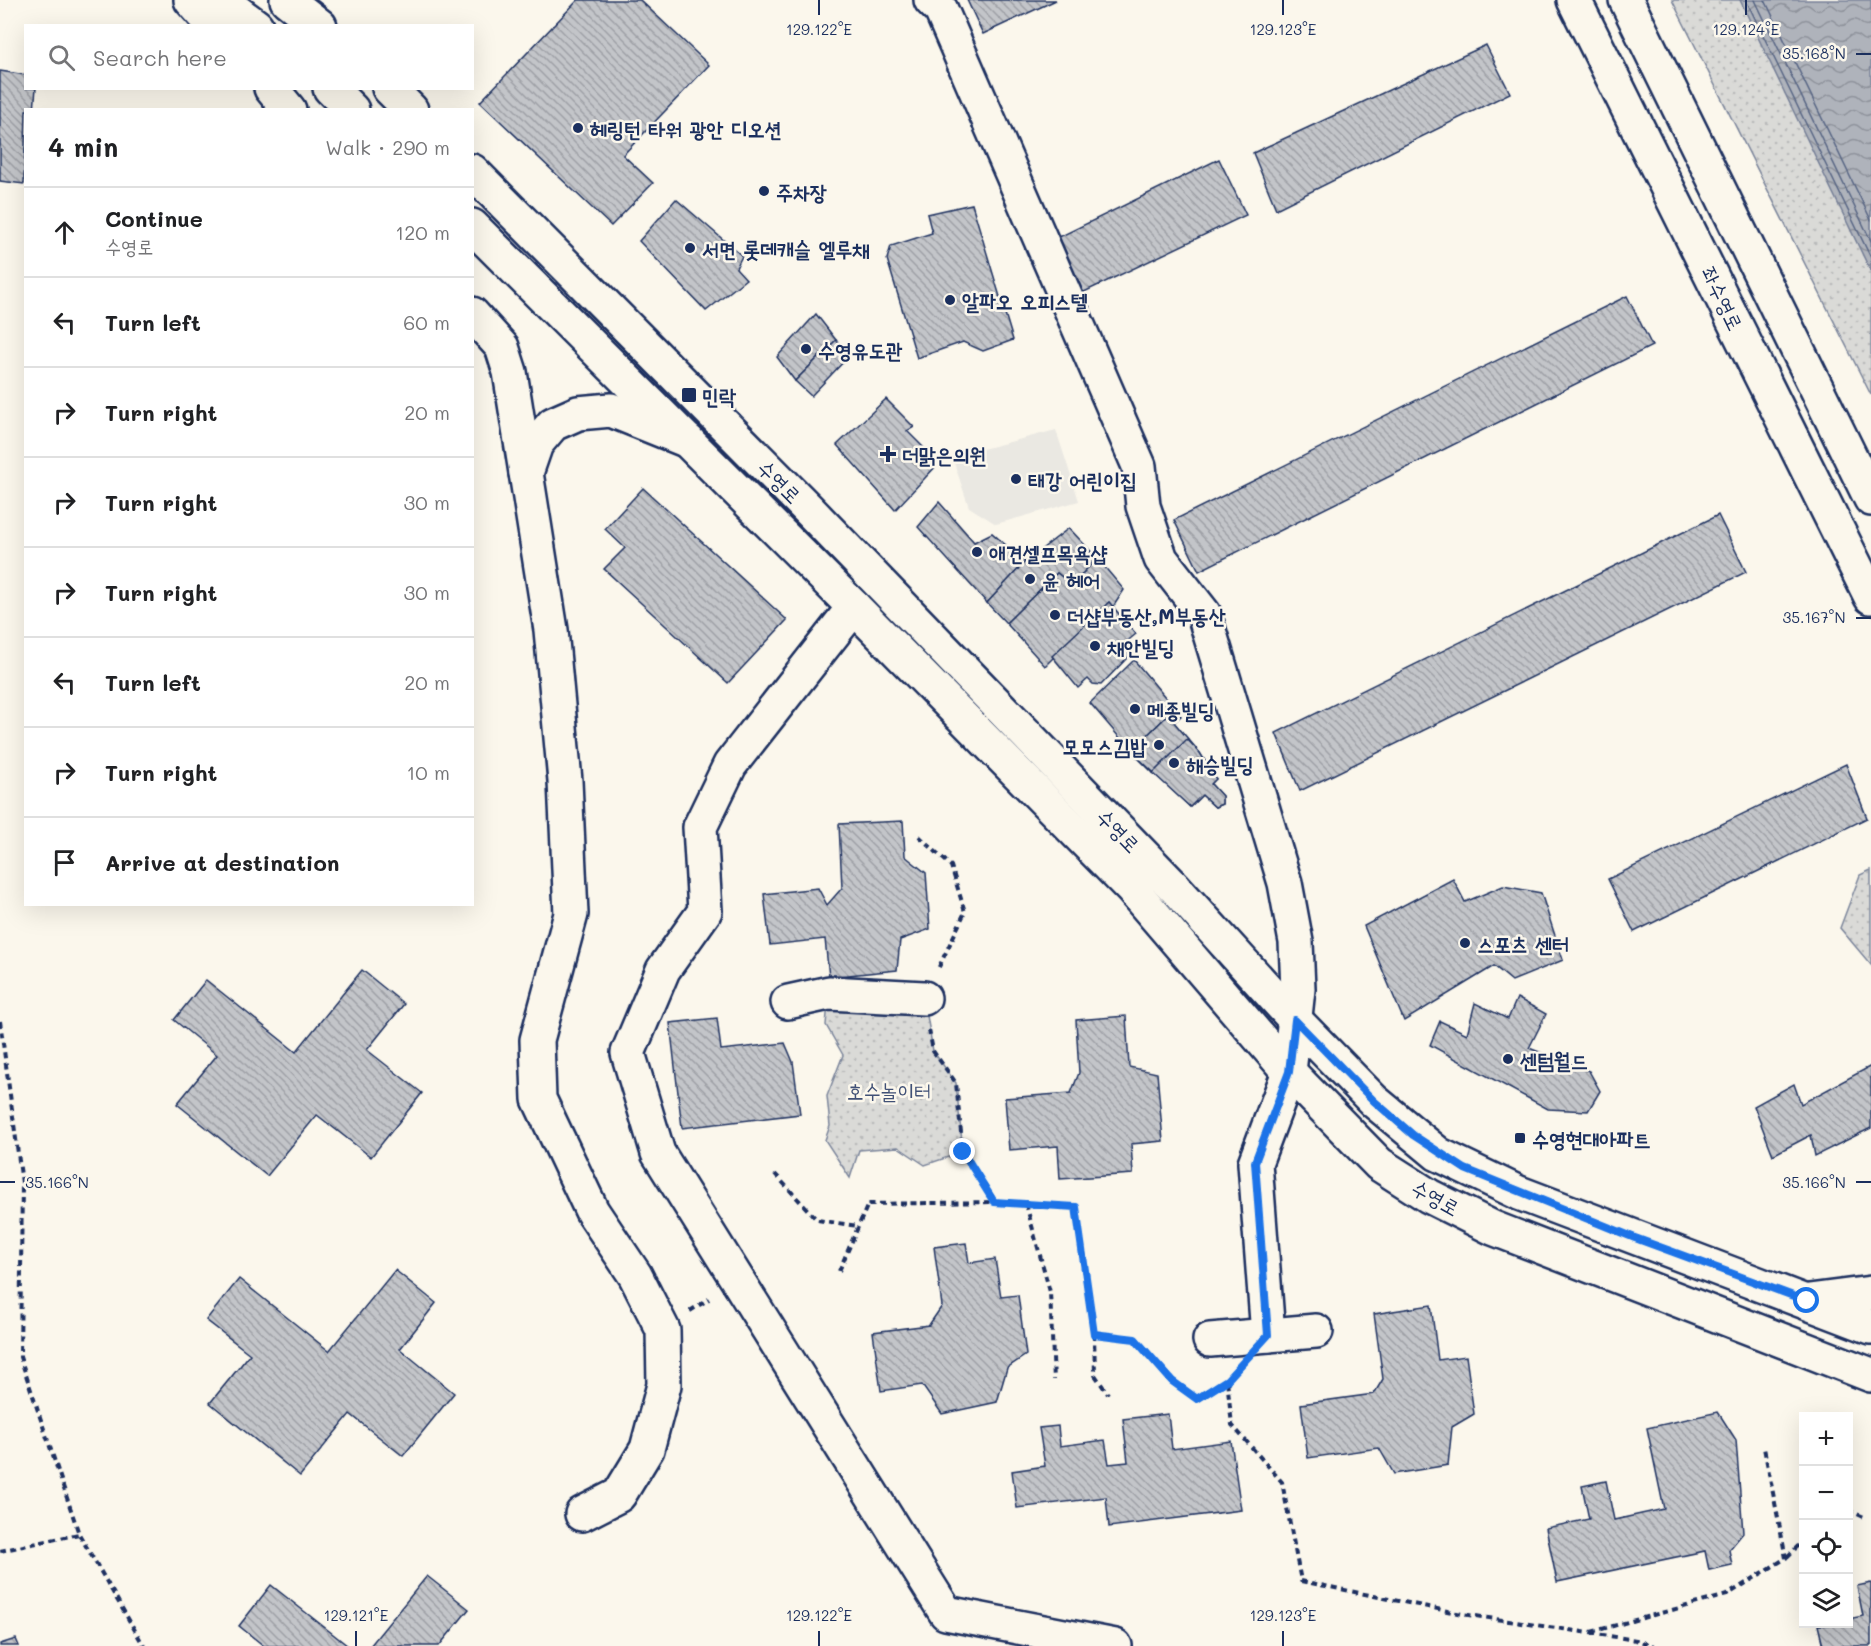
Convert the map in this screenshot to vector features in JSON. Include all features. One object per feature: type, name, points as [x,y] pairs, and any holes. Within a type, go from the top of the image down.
[{"type":"main road","points":[[191,0],[212,24]]},
{"type":"main road","points":[[221,0],[253,24]]},
{"type":"main road","points":[[287,0],[317,24]]},
{"type":"main road","points":[[931,0],[941,10],[1139,466],[1143,506],[1161,559],[1204,614],[1285,883],[1296,942],[1298,989],[1295,1020],[1289,1072],[1255,1162],[1268,1335]]},
{"type":"main road","name":"좌수영로","points":[[1574,0],[1871,597]]},
{"type":"main road","points":[[1626,0],[1871,499]]},
{"type":"main road","points":[[272,90],[287,108]]},
{"type":"main road","points":[[332,90],[350,108]]},
{"type":"main road","points":[[391,90],[409,108]]},
{"type":"main road","name":"수영로","points":[[474,173],[850,552],[1175,888],[1295,1020],[1397,1122],[1438,1154],[1465,1169],[1625,1234],[1871,1327]]},
{"type":"main road","name":"수영로","points":[[474,228],[854,607],[1132,889],[1289,1072],[1379,1164],[1429,1196],[1493,1228],[1871,1375]]},
{"type":"main road","points":[[474,316],[502,347],[510,372],[551,630],[565,781],[571,914],[537,1040],[539,1099],[592,1211],[635,1275],[663,1329],[664,1385],[647,1449],[619,1495],[582,1514]]},
{"type":"main road","points":[[526,473],[536,444],[553,424],[579,413],[611,410],[688,441]]},
{"type":"main road","points":[[854,607],[730,765],[700,827],[705,911],[663,970],[628,1053],[658,1154],[946,1613],[1115,1646]]},
{"type":"main road","points":[[788,1002],[829,993],[924,998]]},
{"type":"main road","points":[[1807,1301],[1871,1293]]},
{"type":"main road","points":[[1210,1340],[1316,1331]]},
{"type":"path","points":[[0,1021],[22,1183],[20,1357],[79,1534],[144,1646]]},
{"type":"path","points":[[963,1152],[994,1202]]},
{"type":"path","points":[[775,1174],[817,1220],[858,1226]]},
{"type":"path","points":[[839,1271],[868,1204],[994,1202],[1076,1207],[1094,1334],[1095,1375],[1108,1394]]},
{"type":"path","points":[[1026,1204],[1050,1292],[1054,1380]]},
{"type":"path","points":[[663,1329],[737,1280]]},
{"type":"path","points":[[1094,1334],[1135,1339],[1172,1381],[1197,1399],[1227,1380],[1268,1335]]},
{"type":"path","points":[[1227,1380],[1232,1425],[1282,1482],[1301,1581],[1462,1614],[1587,1633],[1654,1646]]},
{"type":"path","points":[[1764,1448],[1786,1558]]},
{"type":"path","points":[[1853,1512],[1864,1517]]},
{"type":"path","points":[[0,1551],[79,1534]]},
{"type":"path","points":[[1587,1633],[1727,1595],[1786,1558],[1799,1544]]},
{"type":"shaded area","name":"태강 어린이집","points":[[1056,430],[1079,501],[996,524],[969,507],[952,457]]},
{"type":"green space","points":[[1672,0],[1774,0],[1871,200],[1871,395]]},
{"type":"green space","points":[[1871,870],[1871,965],[1840,928],[1860,875]]},
{"type":"green space","name":"호수놀이터","points":[[829,993],[924,998],[933,1051],[956,1083],[963,1152],[925,1165],[898,1147],[859,1150],[850,1178],[825,1140],[830,1126],[827,1096],[843,1055],[826,1025]]},
{"type":"water","points":[[1740,0],[1871,0],[1871,272]]},
{"type":"building","name":"헤링턴 타워 광안 디오션","points":[[578,0],[640,0],[709,65],[623,155],[653,183],[611,226],[480,102]]},
{"type":"building","points":[[967,0],[1056,0],[983,34]]},
{"type":"building","points":[[1486,45],[1510,93],[1276,209],[1253,153]]},
{"type":"building","points":[[0,71],[24,75],[24,90],[36,90],[34,108],[24,108],[24,184],[0,181]]},
{"type":"building","points":[[1219,159],[1246,215],[1082,293],[1059,237]]},
{"type":"building","name":"서면 롯데캐슬 엘루채","points":[[676,199],[742,256],[736,268],[746,279],[706,311],[639,241]]},
{"type":"building","name":"알파오 오피스텔","points":[[972,204],[1013,340],[983,351],[963,342],[917,358],[887,259],[891,246],[932,233],[927,214]]},
{"type":"building","points":[[1627,296],[1652,346],[1199,571],[1174,520]]},
{"type":"building","name":"수영유도관","points":[[816,314],[836,340],[795,381],[777,357]]},
{"type":"building","points":[[836,340],[850,355],[811,396],[795,381]]},
{"type":"building","name":"더맑은의원","points":[[886,399],[914,427],[907,431],[939,463],[895,510],[837,445]]},
{"type":"building","points":[[643,488],[787,620],[728,683],[604,569],[625,548],[605,529]]},
{"type":"building","name":"애견셀프목욕샵","points":[[939,502],[974,542],[992,533],[1025,562],[987,603],[918,527]]},
{"type":"building","points":[[1718,515],[1746,572],[1300,791],[1276,733]]},
{"type":"building","name":"윤 헤어","points":[[1069,528],[1097,558],[1072,585],[1057,573],[1006,623],[987,603],[1025,562]]},
{"type":"building","name":"더샵부동산,M부동산","points":[[1097,558],[1124,590],[1113,607],[1109,602],[1045,666],[1006,623],[1057,573],[1072,585]]},
{"type":"building","name":"채안빌딩","points":[[1109,602],[1136,634],[1125,643],[1129,648],[1129,656],[1101,685],[1093,684],[1088,679],[1078,688],[1052,656]]},
{"type":"building","name":"메종빌딩","points":[[1134,660],[1181,716],[1174,722],[1168,715],[1131,751],[1090,703]]},
{"type":"building","name":"모모스김밥","points":[[1168,715],[1187,739],[1153,773],[1131,751]]},
{"type":"building","name":"해승빌딩","points":[[1168,715],[1200,753],[1216,779],[1211,784],[1222,796],[1222,804],[1215,807],[1202,795],[1190,807],[1131,751]]},
{"type":"building","name":"해승빌딩","points":[[1187,739],[1200,753],[1216,779],[1211,784],[1222,796],[1222,804],[1215,807],[1202,795],[1190,807],[1153,773]]},
{"type":"building","points":[[1846,764],[1867,818],[1634,932],[1608,879]]},
{"type":"building","points":[[903,821],[905,856],[926,873],[930,929],[900,940],[897,970],[829,977],[825,939],[770,945],[764,894],[818,888],[827,905],[842,888],[839,824]]},
{"type":"building","name":"스포츠 센터","points":[[1453,879],[1465,902],[1503,886],[1541,893],[1563,960],[1512,981],[1494,966],[1404,1021],[1364,926]]},
{"type":"building","points":[[362,970],[404,1004],[367,1050],[422,1093],[371,1157],[317,1115],[267,1176],[177,1104],[217,1055],[174,1020],[206,980],[296,1052]]},
{"type":"building","name":"센텀월드","points":[[1517,998],[1546,1014],[1529,1048],[1589,1071],[1600,1091],[1588,1111],[1548,1109],[1430,1045],[1440,1021],[1467,1034],[1475,1003],[1508,1019]]},
{"type":"building","points":[[1126,1016],[1129,1067],[1157,1073],[1163,1141],[1131,1144],[1133,1174],[1060,1179],[1058,1146],[1009,1150],[1005,1098],[1071,1093],[1079,1073],[1076,1020]]},
{"type":"building","points":[[717,1018],[721,1050],[785,1043],[793,1062],[800,1114],[682,1128],[670,1023]]},
{"type":"building","points":[[1871,1066],[1871,1128],[1815,1156],[1811,1135],[1773,1155],[1754,1106],[1794,1084],[1801,1104]]},
{"type":"building","points":[[966,1243],[969,1263],[995,1259],[1001,1297],[1018,1295],[1026,1355],[1007,1368],[997,1402],[942,1414],[922,1385],[881,1391],[873,1332],[929,1325],[942,1306],[934,1247]]},
{"type":"building","points":[[395,1270],[436,1303],[400,1349],[454,1393],[403,1456],[350,1414],[300,1476],[210,1403],[250,1354],[206,1320],[239,1279],[329,1351]]},
{"type":"building","points":[[1431,1305],[1438,1360],[1466,1356],[1474,1414],[1452,1427],[1448,1465],[1394,1474],[1379,1448],[1308,1458],[1301,1404],[1374,1394],[1383,1379],[1374,1314]]},
{"type":"building","points":[[1718,1412],[1736,1440],[1743,1533],[1729,1550],[1732,1565],[1709,1570],[1705,1551],[1557,1582],[1546,1528],[1589,1519],[1582,1486],[1606,1481],[1614,1520],[1664,1509],[1647,1428]]},
{"type":"building","points":[[1168,1414],[1172,1449],[1231,1441],[1241,1510],[1109,1527],[1106,1497],[1017,1508],[1012,1471],[1045,1466],[1039,1428],[1058,1426],[1060,1446],[1105,1440],[1109,1464],[1128,1462],[1123,1419]]},
{"type":"building","points":[[427,1576],[469,1609],[439,1646],[370,1646]]},
{"type":"building","points":[[1871,1583],[1871,1646],[1823,1646],[1819,1628],[1853,1628],[1853,1618],[1863,1616],[1857,1586]]},
{"type":"building","points":[[271,1585],[348,1646],[264,1646],[239,1626]]},
{"type":"building","points":[[16,1639],[19,1646],[0,1646],[0,1644]]},
{"type":"place","name":"헤링턴 타워 광안 디오션","points":[[578,128]]},
{"type":"place","name":"주차장","points":[[764,191]]},
{"type":"place","name":"서면 롯데캐슬 엘루채","points":[[690,248]]},
{"type":"place","name":"알파오 오피스텔","points":[[950,300]]},
{"type":"place","name":"수영유도관","points":[[806,349]]},
{"type":"place","name":"민락","points":[[689,395]]},
{"type":"place","name":"더맑은의원","points":[[888,454]]},
{"type":"place","name":"태강 어린이집","points":[[1016,479]]},
{"type":"place","name":"애견셀프목욕샵","points":[[977,552]]},
{"type":"place","name":"윤 헤어","points":[[1030,579]]},
{"type":"place","name":"더샵부동산,M부동산","points":[[1055,615]]},
{"type":"place","name":"채안빌딩","points":[[1095,646]]},
{"type":"place","name":"메종빌딩","points":[[1135,709]]},
{"type":"place","name":"모모스김밥","points":[[1159,745]]},
{"type":"place","name":"해승빌딩","points":[[1174,763]]},
{"type":"place","name":"스포츠 센터","points":[[1465,943]]},
{"type":"place","name":"센텀월드","points":[[1508,1059]]},
{"type":"place","name":"수영현대아파트","points":[[1520,1138]]},
{"type":"route","points":[[963,1152],[994,1202],[1076,1207],[1094,1334],[1135,1339],[1172,1381],[1197,1399],[1227,1380],[1268,1335],[1255,1162],[1289,1072],[1295,1020],[1374,1101],[1438,1154],[1465,1169],[1519,1193],[1635,1238],[1807,1301]]}]
